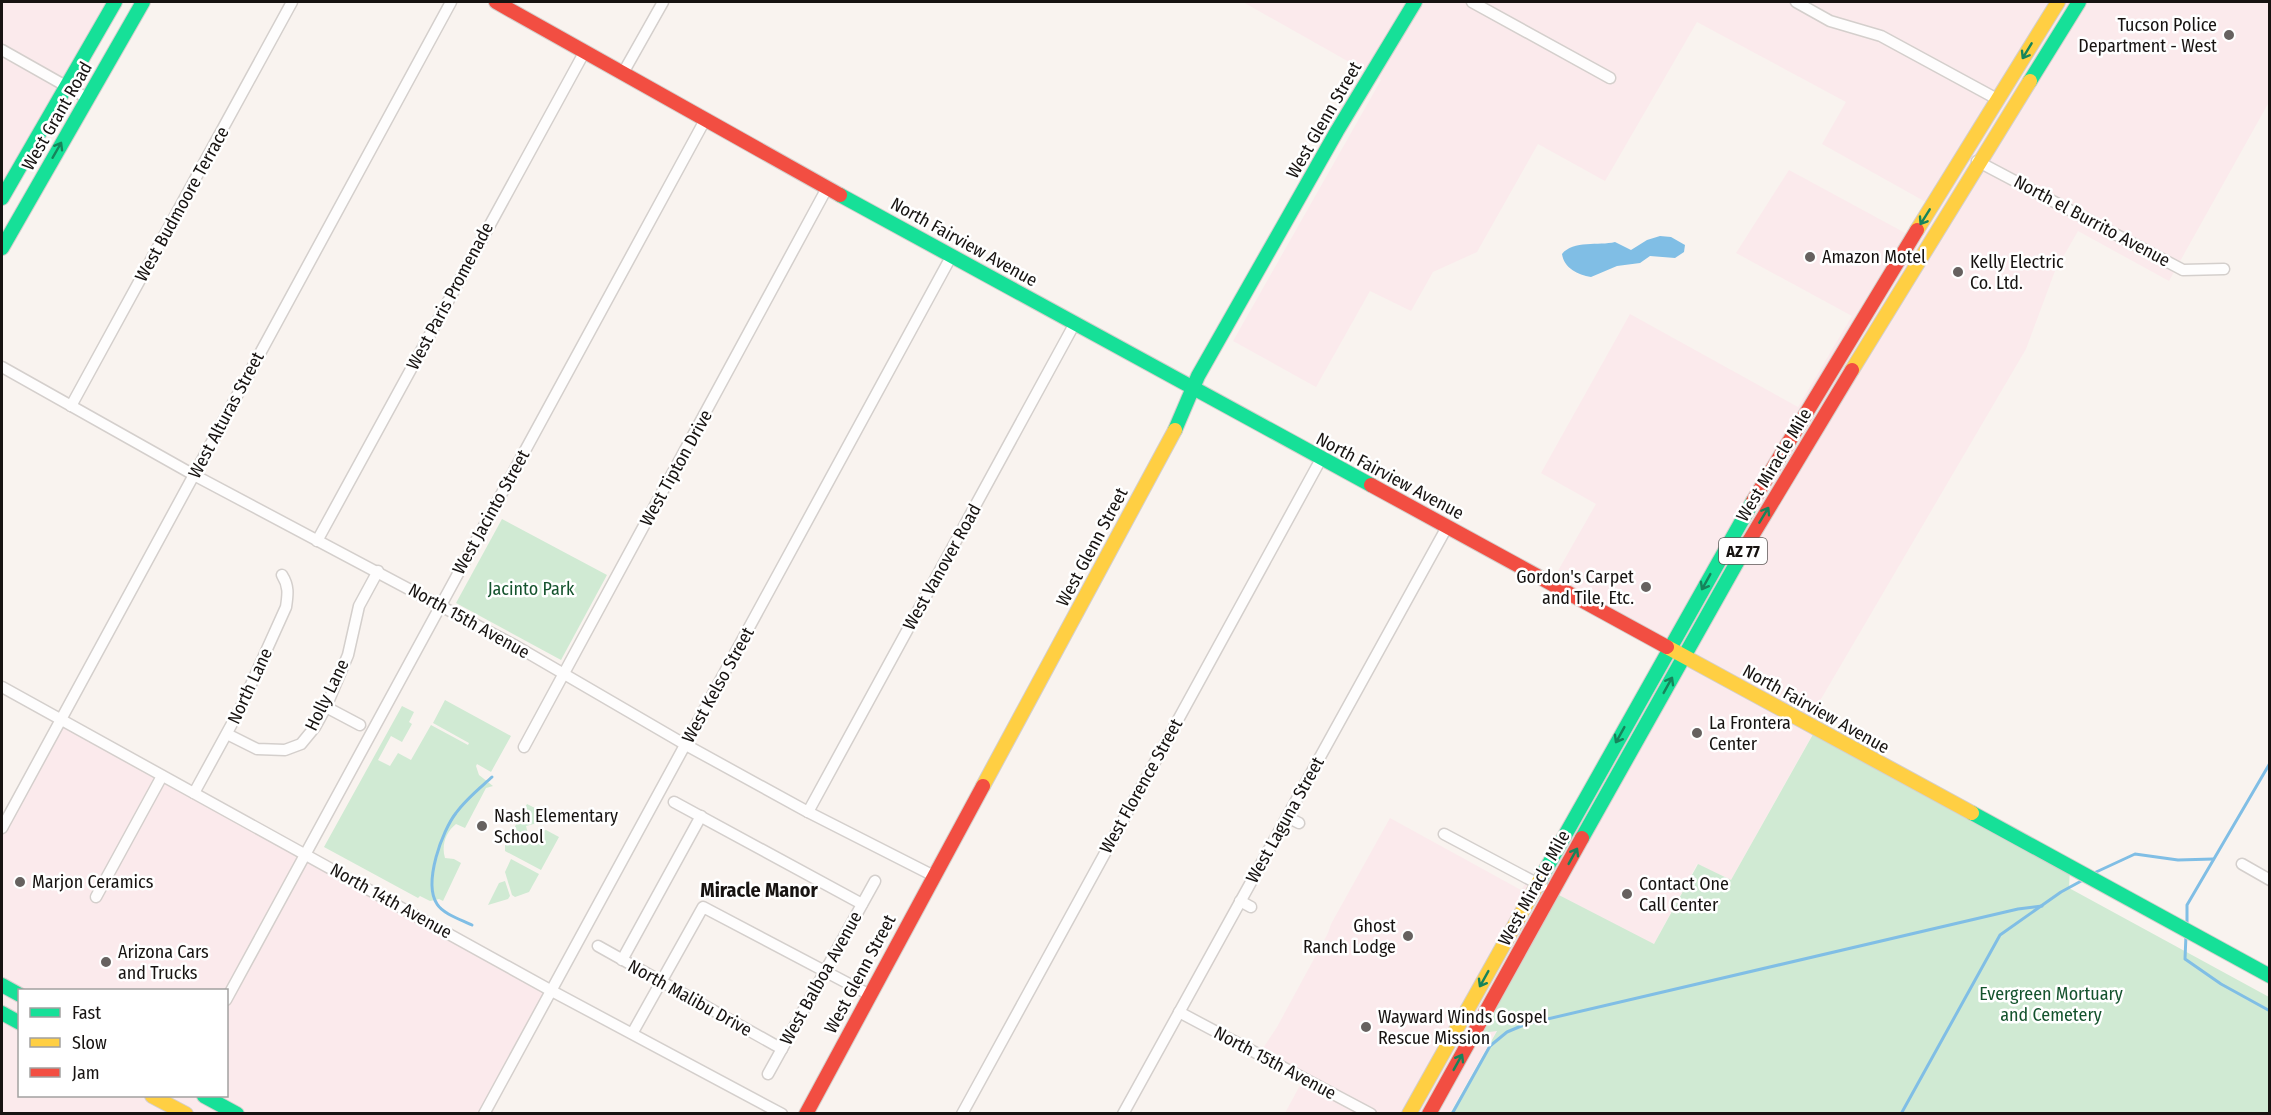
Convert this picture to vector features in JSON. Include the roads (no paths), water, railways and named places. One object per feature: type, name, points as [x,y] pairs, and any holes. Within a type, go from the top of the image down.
[{"type":"main road","name":"West Grant Road","points":[[2,198],[115,2]]},
{"type":"main road","name":"West Grant Road","points":[[2,248],[143,2]]},
{"type":"main road","name":"North Fairview Avenue","points":[[495,2],[827,189],[1669,647],[1912,783],[2270,976]]},
{"type":"main road","name":"West Glenn Street","points":[[806,1113],[1182,418],[1208,357],[1337,131],[1415,2]]},
{"type":"main road","name":"West Miracle Mile","points":[[1409,1113],[1725,548],[1869,308],[2058,2]]},
{"type":"main road","name":"West Miracle Mile","points":[[1429,1113],[1743,550],[2079,2]]},
{"type":"main road","points":[[1826,413],[1822,406],[1825,395],[1870,319],[1869,308]]},
{"type":"main road","points":[[2,985],[18,994]]},
{"type":"main road","points":[[2,1013],[18,1022]]},
{"type":"main road","points":[[208,1097],[237,1113]]},
{"type":"main road","points":[[168,1104],[186,1113]]},
{"type":"street","name":"West Budmoore Terrace","points":[[71,406],[292,2]]},
{"type":"street","name":"West Alturas Street","points":[[2,828],[451,2]]},
{"type":"street","points":[[623,73],[663,2]]},
{"type":"street","points":[[1472,2],[1610,78]]},
{"type":"street","points":[[1796,2],[1830,21],[1881,36],[1997,99]]},
{"type":"street","points":[[2,50],[87,98]]},
{"type":"street","name":"West Paris Promenade","points":[[317,541],[585,51]]},
{"type":"street","name":"West Jacinto Street","points":[[228,996],[705,120]]},
{"type":"street","name":"North el Burrito Avenue","points":[[1964,153],[2183,270],[2224,269]]},
{"type":"street","name":"West Tipton Drive","points":[[524,747],[827,189]]},
{"type":"street","name":"West Kelso Street","points":[[484,1113],[952,255]]},
{"type":"street","name":"West Vanover Road","points":[[808,812],[1075,323]]},
{"type":"street","name":"North 15th Avenue","points":[[2,367],[194,475],[441,605],[808,812],[934,876]]},
{"type":"street","name":"West Florence Street","points":[[962,1113],[1321,459]]},
{"type":"street","name":"West Laguna Street","points":[[1123,1113],[1447,527]]},
{"type":"street","name":"Holly Lane","points":[[227,734],[257,750],[285,750],[301,744],[315,727],[326,707],[348,655],[359,606],[378,571]]},
{"type":"street","name":"North Lane","points":[[194,793],[227,734],[286,607],[288,592],[282,575]]},
{"type":"street","name":"North 14th Avenue","points":[[2,687],[550,990],[782,1113]]},
{"type":"street","points":[[326,707],[360,725]]},
{"type":"street","points":[[96,897],[162,776]]},
{"type":"street","points":[[674,802],[862,904]]},
{"type":"street","points":[[622,960],[701,816]]},
{"type":"street","points":[[1287,817],[1299,823]]},
{"type":"street","points":[[1444,834],[1553,892]]},
{"type":"street","points":[[2242,864],[2270,880]]},
{"type":"street","name":"West Balboa Avenue","points":[[768,1074],[875,881]]},
{"type":"street","points":[[1240,901],[1251,907]]},
{"type":"street","points":[[633,1032],[703,907],[870,995]]},
{"type":"street","name":"North Malibu Drive","points":[[598,946],[782,1049]]},
{"type":"street","name":"North 15th Avenue","points":[[1179,1012],[1371,1113]]},
{"type":"water","points":[[1660,236],[1671,237],[1685,245],[1684,252],[1675,258],[1650,256],[1640,263],[1617,266],[1591,277],[1572,270],[1563,259],[1562,254],[1579,245],[1615,242],[1631,250],[1647,240]]},
{"type":"waterway","points":[[2187,925],[2187,905],[2270,763]]},
{"type":"waterway","points":[[472,925],[448,914],[437,904],[433,895],[433,871],[440,844],[456,813],[492,777]]},
{"type":"waterway","points":[[2094,873],[2135,854],[2178,860],[2213,859]]},
{"type":"waterway","points":[[1901,1114],[2000,935],[2061,892],[2083,880]]},
{"type":"waterway","points":[[1452,1114],[1490,1046],[1507,1032],[1526,1024],[2018,909],[2042,906]]},
{"type":"waterway","points":[[2186,935],[2185,959],[2221,984],[2270,1011]]},
{"type":"place","name":"Tucson Police Department - West","points":[[2229,35]]},
{"type":"place","name":"Amazon Motel","points":[[1810,257]]},
{"type":"place","name":"Kelly Electric Co. Ltd.","points":[[1958,272]]},
{"type":"place","name":"Gordon's Carpet and Tile, Etc.","points":[[1646,587]]},
{"type":"place","name":"La Frontera Center","points":[[1697,733]]},
{"type":"place","name":"Nash Elementary School","points":[[482,826]]},
{"type":"place","name":"Marjon Ceramics","points":[[20,882]]},
{"type":"place","name":"Contact One Call Center","points":[[1627,894]]},
{"type":"place","name":"Ghost Ranch Lodge","points":[[1408,936]]},
{"type":"place","name":"Arizona Cars and Trucks","points":[[106,962]]},
{"type":"place","name":"Wayward Winds Gospel Rescue Mission","points":[[1366,1027]]},
{"type":"district","name":"Miracle Manor","points":[[759,890]]},
{"type":"park label","name":"Jacinto Park","points":[[531,589]]},
{"type":"park label","name":"Evergreen Mortuary and Cemetery","points":[[2051,1004]]}]
